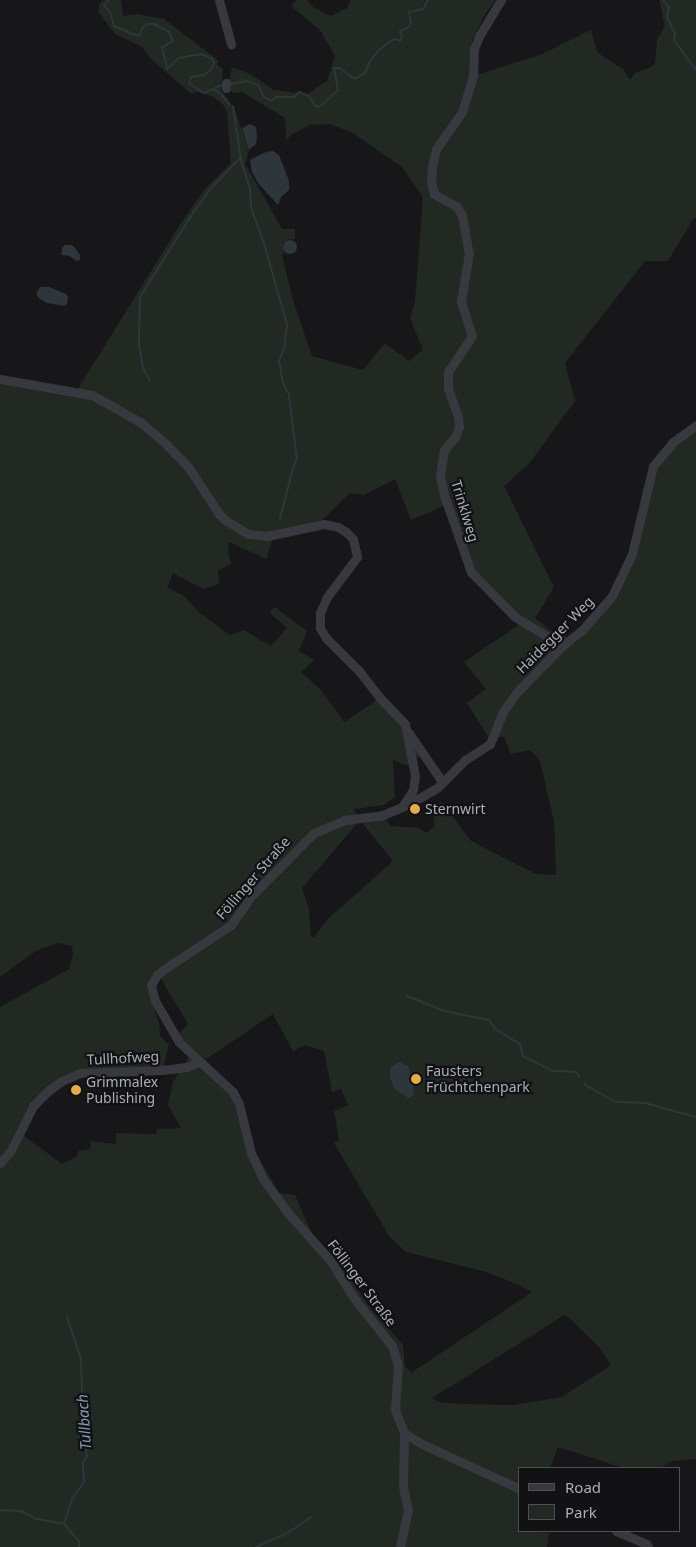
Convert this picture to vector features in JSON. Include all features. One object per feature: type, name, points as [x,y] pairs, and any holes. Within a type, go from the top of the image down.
[{"type":"street","points":[[219,0],[231,44]]},
{"type":"street","name":"Trinklweg","points":[[501,0],[479,36],[474,49],[473,76],[462,112],[436,149],[430,181],[434,194],[457,207],[462,214],[469,253],[461,301],[472,336],[448,372],[448,389],[458,416],[459,427],[444,450],[440,476],[447,503],[471,572],[515,617],[548,637],[561,648]]},
{"type":"street","points":[[0,379],[92,395],[140,422],[166,444],[189,468],[219,514],[225,520],[248,534],[267,536],[324,524],[338,527],[353,540],[357,557],[324,601],[320,613],[320,628],[326,638],[359,671],[379,697],[401,720],[443,783]]},
{"type":"street","name":"Haidegger Weg","points":[[402,808],[443,783],[466,760],[490,744],[507,706],[528,680],[583,629],[612,596],[632,554],[653,466],[673,442],[696,425]]},
{"type":"street","points":[[402,808],[413,790],[415,776],[407,731]]},
{"type":"street","name":"Föllinger Straße","points":[[402,808],[383,815],[344,820],[314,833],[254,894],[232,925],[157,975],[151,985],[155,1001],[178,1042],[222,1080],[236,1098],[251,1153],[271,1191],[300,1229],[330,1260],[354,1298],[392,1346],[398,1366],[395,1409],[404,1433]]},
{"type":"street","name":"Tullhofweg","points":[[0,1164],[10,1152],[33,1106],[48,1091],[62,1081],[80,1073],[162,1070],[188,1067],[200,1061]]},
{"type":"street","points":[[404,1433],[422,1444],[518,1488]]},
{"type":"street","points":[[400,1547],[408,1510],[403,1486],[404,1433]]},
{"type":"street","points":[[618,1532],[646,1544],[648,1547]]},
{"type":"green space","points":[[103,0],[121,0],[123,16],[137,14],[164,19],[219,61],[217,64],[223,69],[221,90],[235,110],[249,150],[245,164],[282,229],[295,229],[295,240],[290,239],[283,243],[285,251],[282,255],[293,300],[312,356],[363,370],[385,343],[409,361],[423,350],[410,318],[415,301],[423,197],[402,167],[353,133],[330,124],[310,125],[294,133],[286,140],[285,118],[242,92],[233,93],[228,87],[232,67],[250,74],[273,90],[308,94],[327,81],[335,56],[320,30],[291,6],[297,0],[307,0],[313,7],[331,16],[347,8],[351,0],[496,0],[485,14],[472,41],[471,71],[480,74],[542,54],[591,30],[597,52],[624,70],[630,80],[635,73],[651,67],[655,63],[657,40],[665,26],[659,0],[696,0],[696,218],[693,219],[668,261],[645,261],[565,363],[575,401],[528,465],[504,486],[554,587],[535,618],[550,630],[565,636],[575,644],[614,601],[631,558],[653,466],[696,425],[696,1459],[672,1461],[662,1467],[621,1467],[558,1447],[550,1467],[518,1467],[518,1532],[549,1533],[547,1547],[0,1547],[0,1007],[69,969],[73,954],[72,946],[58,943],[37,950],[0,977],[0,381],[76,392],[179,226],[204,190],[231,163],[227,112],[223,105],[214,97],[199,92],[190,93],[150,58],[142,47],[115,34],[98,11],[99,4]],"holes":[[[395,479],[411,520],[444,506],[450,525],[475,572],[523,619],[516,627],[464,662],[486,689],[467,703],[489,738],[504,737],[511,754],[530,750],[540,761],[554,822],[556,875],[536,874],[471,841],[442,802],[432,808],[435,826],[426,833],[419,828],[391,826],[385,819],[360,820],[354,809],[384,805],[395,797],[393,760],[408,766],[425,752],[383,696],[344,722],[321,690],[301,672],[314,660],[299,651],[307,631],[274,607],[270,613],[287,628],[271,646],[244,630],[230,635],[199,612],[183,595],[167,588],[173,573],[203,589],[219,584],[218,570],[231,564],[228,552],[229,542],[266,559],[275,533],[320,522],[350,493],[364,495]],[[360,820],[393,861],[328,919],[314,937],[311,937],[309,909],[302,888]],[[160,977],[188,1024],[178,1035],[193,1051],[206,1059],[273,1014],[293,1051],[305,1045],[324,1051],[332,1092],[341,1089],[348,1105],[334,1111],[339,1140],[334,1143],[389,1236],[406,1252],[486,1272],[532,1292],[411,1373],[405,1366],[403,1345],[371,1309],[345,1271],[313,1236],[295,1195],[279,1193],[256,1153],[247,1153],[241,1123],[232,1098],[219,1082],[189,1056],[173,1082],[168,1105],[181,1128],[157,1129],[156,1134],[116,1133],[116,1144],[91,1141],[90,1149],[78,1151],[76,1157],[62,1164],[16,1130],[21,1122],[73,1073],[164,1066],[169,1045],[160,1036],[159,1022],[151,1000]],[[563,1316],[567,1316],[598,1346],[611,1365],[562,1397],[512,1405],[460,1404],[439,1402],[432,1398]]]},
{"type":"shaded area","points":[[250,124],[256,127],[257,136],[256,144],[249,150],[242,128]]},
{"type":"shaded area","points":[[273,151],[279,155],[289,181],[289,190],[281,197],[278,205],[258,183],[252,172],[250,160],[266,152]]},
{"type":"shaded area","points":[[290,240],[295,242],[297,247],[295,252],[290,254],[285,252],[283,247],[285,242]]},
{"type":"shaded area","points":[[65,245],[72,245],[76,249],[80,255],[80,260],[76,261],[70,256],[61,255],[62,248]]},
{"type":"shaded area","points":[[40,287],[49,287],[66,294],[68,297],[67,304],[64,306],[47,303],[39,298],[36,294]]},
{"type":"shaded area","points":[[399,1062],[408,1066],[413,1082],[414,1095],[408,1098],[395,1089],[390,1078],[390,1068]]},
{"type":"waterway","points":[[109,0],[104,6],[110,12],[114,26],[135,35],[140,35],[143,27],[148,24],[154,24],[169,32],[173,41],[162,47],[167,69],[179,58],[201,54],[212,58],[214,63],[211,70],[204,75],[191,77],[189,83],[204,93],[222,85]]},
{"type":"waterway","points":[[229,84],[247,81],[258,85],[264,97],[272,101],[276,97],[294,97],[299,92],[309,96],[316,107],[321,106],[338,90],[334,68],[340,68],[351,77],[356,78],[365,73],[370,61],[379,50],[392,40],[400,41],[402,37],[400,31],[409,27],[411,22],[409,12],[423,9],[428,0]]},
{"type":"waterway","points":[[663,0],[669,8],[667,17],[675,34],[674,40],[696,70]]},
{"type":"waterway","points":[[214,90],[220,93],[230,105]]},
{"type":"waterway","points":[[233,106],[241,161],[250,188],[251,208],[264,243],[287,325],[284,348],[279,361],[283,383],[289,395],[297,459],[280,519]]},
{"type":"waterway","points":[[150,381],[143,368],[139,345],[140,297],[211,188],[241,157]]},
{"type":"waterway","points":[[407,996],[444,1011],[489,1020],[495,1029],[520,1044],[523,1056],[553,1071],[576,1072],[579,1077]]},
{"type":"waterway","points":[[584,1084],[615,1102],[645,1103],[696,1117]]},
{"type":"waterway","name":"Tullbach","points":[[67,1317],[81,1359],[83,1431],[87,1456],[83,1463],[84,1482],[72,1499],[64,1524],[79,1541],[79,1547]]},
{"type":"waterway","points":[[0,1510],[21,1511],[37,1519],[64,1524]]},
{"type":"waterway","points":[[256,1547],[289,1532],[311,1517]]},
{"type":"place","name":"Sternwirt","points":[[415,809]]},
{"type":"place","name":"Fausters Früchtchenpark","points":[[416,1079]]},
{"type":"place","name":"Grimmalex Publishing","points":[[76,1090]]}]
